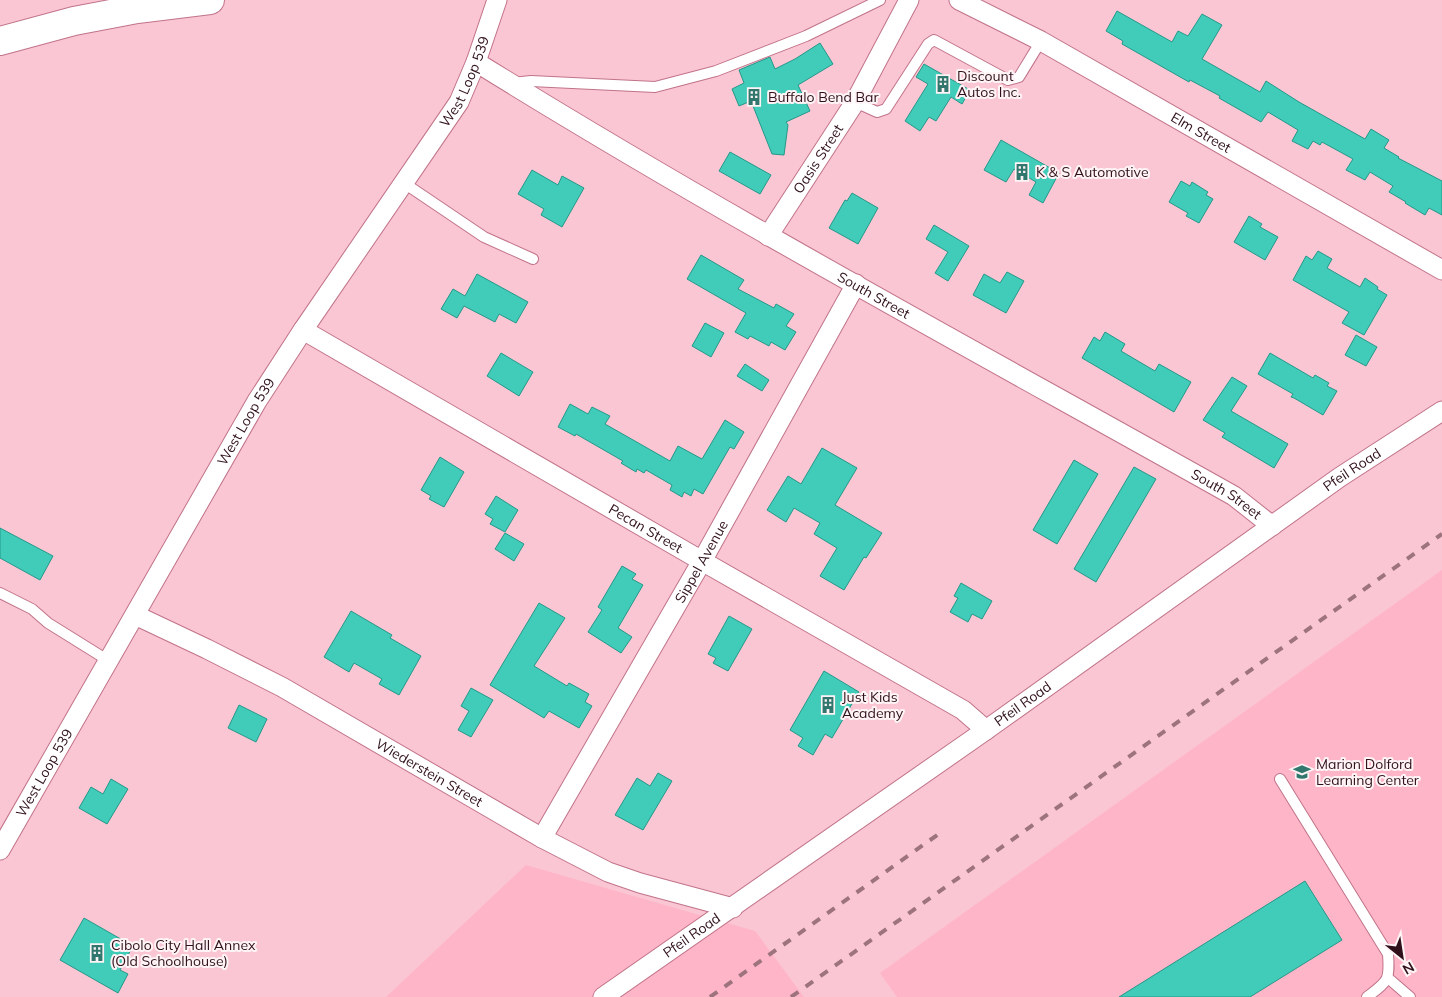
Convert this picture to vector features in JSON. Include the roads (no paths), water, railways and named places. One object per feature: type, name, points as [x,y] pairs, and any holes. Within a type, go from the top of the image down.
[{"type":"main road","points":[[0,41],[74,21],[128,10],[210,0]]},
{"type":"street","name":"West Loop 539","points":[[0,850],[257,401],[303,330],[459,102],[476,62],[497,0]]},
{"type":"street","name":"Oasis Street","points":[[768,236],[855,102],[909,0]]},
{"type":"street","name":"Elm Street","points":[[959,0],[1041,41],[1442,270]]},
{"type":"street","name":"South Street","points":[[476,62],[768,236],[1234,496],[1272,526]]},
{"type":"street","name":"Sippel Avenue","points":[[542,838],[702,561],[856,284]]},
{"type":"street","name":"Pecan Street","points":[[303,330],[963,710],[986,730]]},
{"type":"street","name":"Pfeil Road","points":[[603,997],[986,730],[1340,477],[1442,410]]},
{"type":"street","name":"Wiederstein Street","points":[[135,615],[208,648],[282,686],[542,838],[608,872],[640,883],[733,908]]},
{"type":"lane","points":[[511,84],[531,81],[655,87],[716,71],[806,36],[880,0]]},
{"type":"lane","points":[[855,102],[877,112],[886,109],[928,44],[934,40],[1008,80],[1019,78],[1041,41]]},
{"type":"lane","points":[[404,183],[484,236],[533,259]]},
{"type":"lane","points":[[0,593],[32,609],[48,623],[109,661]]},
{"type":"lane","points":[[1280,779],[1388,954],[1388,978],[1367,997]]},
{"type":"lane","points":[[1388,978],[1410,997]]},
{"type":"railway","points":[[791,997],[1442,534]]},
{"type":"railway","points":[[710,997],[940,833]]},
{"type":"place","name":"Discount Autos Inc.","points":[[943,84]]},
{"type":"place","name":"Buffalo Bend Bar","points":[[754,97]]},
{"type":"place","name":"K & S Automotive","points":[[1022,172]]},
{"type":"place","name":"Just Kids Academy","points":[[828,705]]},
{"type":"place","name":"Marion Dolford Learning Center","points":[[1302,772]]},
{"type":"place","name":"Cibolo City Hall Annex (Old Schoolhouse)","points":[[97,953]]}]
